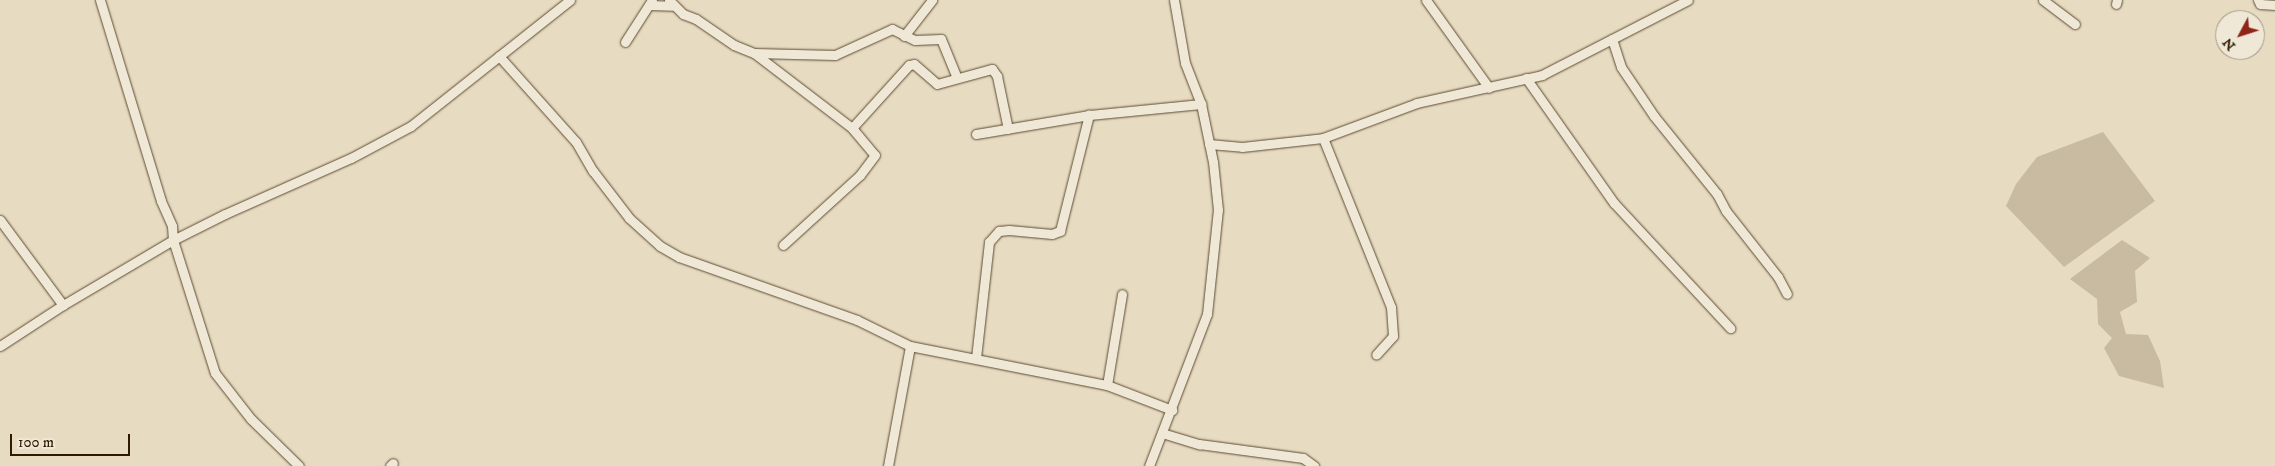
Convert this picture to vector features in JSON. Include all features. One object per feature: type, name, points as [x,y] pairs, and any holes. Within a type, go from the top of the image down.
[{"type":"street","points":[[100,0],[161,201],[172,226],[174,240],[215,373],[246,414],[299,466]]},
{"type":"street","points":[[0,346],[63,305],[174,240],[383,143],[442,104],[570,0]]},
{"type":"street","points":[[904,36],[932,0]]},
{"type":"street","points":[[1150,466],[1207,314],[1218,210],[1202,104],[1185,63],[1174,0]]},
{"type":"street","points":[[1426,0],[1489,88]]},
{"type":"street","points":[[1209,144],[1242,147],[1323,138],[1395,110],[1542,75],[1688,0]]},
{"type":"street","points":[[2043,0],[2075,24]]},
{"type":"street","points":[[2258,0],[2260,4],[2275,5]]},
{"type":"street","points":[[625,42],[651,3],[671,3],[734,45],[754,53],[852,128],[872,150],[873,160],[784,245]]},
{"type":"street","points":[[754,53],[835,55],[887,30],[895,30],[915,40],[941,39],[957,78]]},
{"type":"street","points":[[1612,39],[1614,53],[1621,67],[1654,116],[1717,194],[1726,211],[1778,277],[1787,294]]},
{"type":"street","points":[[499,56],[576,142],[593,171],[629,218],[660,246],[706,268],[857,320],[910,346],[1107,385],[1172,410]]},
{"type":"street","points":[[852,128],[909,65],[919,67],[932,83],[942,83],[987,68],[995,71],[1008,129]]},
{"type":"street","points":[[1526,78],[1614,203],[1730,328]]},
{"type":"street","points":[[976,134],[1089,115],[1202,104]]},
{"type":"street","points":[[976,358],[990,242],[999,231],[1008,230],[1052,234],[1060,231],[1089,115]]},
{"type":"street","points":[[1323,138],[1391,307],[1393,336],[1376,355]]},
{"type":"street","points":[[0,220],[63,305]]},
{"type":"street","points":[[1107,385],[1122,294]]},
{"type":"street","points":[[888,466],[910,346]]},
{"type":"street","points":[[1162,433],[1199,444],[1303,458],[1314,466]]},
{"type":"shaded area","points":[[2103,132],[2155,201],[2064,267],[2006,206],[2016,184],[2037,157]]},
{"type":"shaded area","points":[[2122,240],[2150,258],[2135,271],[2137,302],[2120,312],[2126,334],[2148,335],[2160,361],[2164,388],[2119,376],[2104,348],[2112,338],[2098,324],[2097,299],[2070,279]]}]
